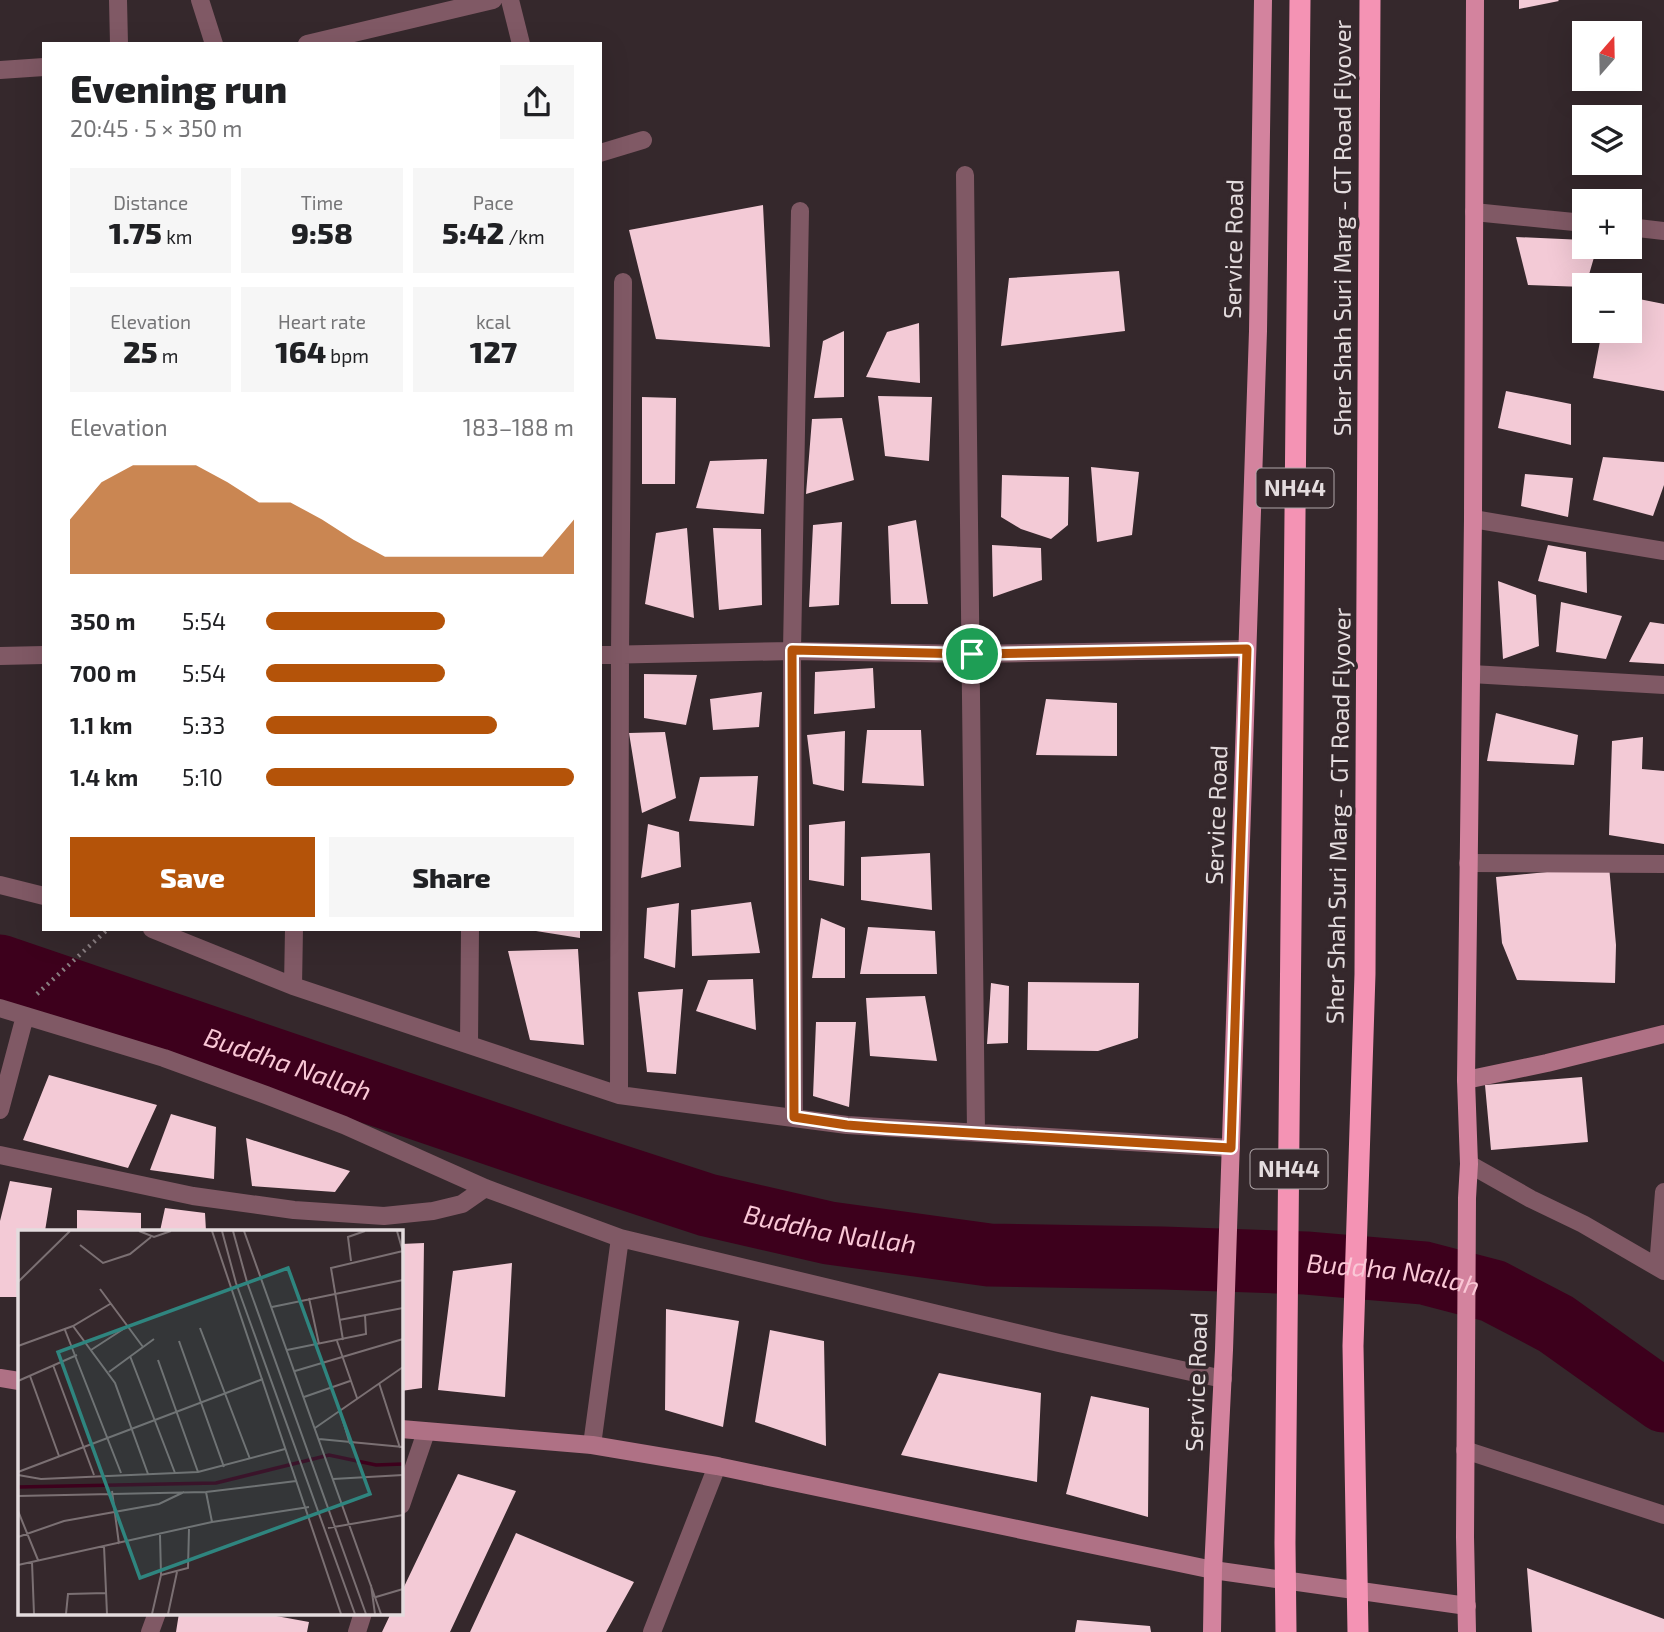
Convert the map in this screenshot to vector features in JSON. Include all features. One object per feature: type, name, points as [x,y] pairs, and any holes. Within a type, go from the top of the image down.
[{"type":"highway","name":"Sher Shah Suri Marg - GT Road Flyover","points":[[1286,1632],[1300,0]]},
{"type":"highway","name":"Sher Shah Suri Marg - GT Road Flyover","points":[[1358,1632],[1353,1346],[1365,974],[1370,0]]},
{"type":"main road","name":"Service Road","points":[[1212,1632],[1258,331],[1262,0]]},
{"type":"main road","points":[[1467,1632],[1466,1080],[1473,519],[1475,0]]},
{"type":"street","points":[[118,0],[119,42]]},
{"type":"street","points":[[200,0],[213,42]]},
{"type":"street","points":[[315,42],[493,0]]},
{"type":"street","points":[[510,0],[521,42]]},
{"type":"street","points":[[0,70],[42,67]]},
{"type":"street","points":[[602,152],[643,140]]},
{"type":"street","points":[[965,176],[976,1132]]},
{"type":"street","points":[[794,1117],[792,650],[800,211]]},
{"type":"street","points":[[1474,212],[1572,222]]},
{"type":"street","points":[[1642,228],[1664,230]]},
{"type":"street","points":[[619,1095],[623,282]]},
{"type":"street","points":[[1473,519],[1664,551]]},
{"type":"street","points":[[602,655],[792,650],[972,654],[1247,649]]},
{"type":"street","points":[[0,656],[42,655]]},
{"type":"street","points":[[1471,674],[1664,685]]},
{"type":"street","points":[[1468,863],[1664,864]]},
{"type":"street","points":[[0,885],[42,896]]},
{"type":"street","points":[[157,931],[293,986],[619,1095],[847,1125],[1231,1148]]},
{"type":"street","points":[[293,986],[294,931]]},
{"type":"street","points":[[469,1044],[470,931]]},
{"type":"street","points":[[0,1008],[164,1058],[344,1125],[485,1188],[620,1238],[1059,1343],[1223,1379]]},
{"type":"street","points":[[0,1110],[26,1016]]},
{"type":"street","points":[[1466,1080],[1664,1034]]},
{"type":"street","points":[[0,1155],[193,1196],[307,1211],[384,1216],[433,1211],[462,1204],[485,1188]]},
{"type":"street","points":[[1468,1164],[1583,1224],[1661,1269],[1664,1192]]},
{"type":"street","points":[[592,1445],[620,1238]]},
{"type":"street","points":[[0,1378],[18,1381]]},
{"type":"street","points":[[402,1429],[592,1445],[717,1466],[1213,1570],[1467,1605]]},
{"type":"street","points":[[402,1502],[426,1432]]},
{"type":"street","points":[[1465,1450],[1664,1516]]},
{"type":"street","points":[[652,1632],[717,1466]]},
{"type":"street","points":[[150,1632],[157,1614]]},
{"type":"street","points":[[356,1632],[363,1614]]},
{"type":"path","points":[[36,995],[106,931]]},
{"type":"building","points":[[1519,0],[1558,0],[1559,1],[1519,9]]},
{"type":"building","points":[[763,205],[770,347],[656,339],[629,230]]},
{"type":"building","points":[[1516,237],[1572,239],[1572,259],[1594,259],[1589,273],[1572,273],[1572,287],[1528,285]]},
{"type":"building","points":[[1119,271],[1125,331],[1001,346],[1009,278]]},
{"type":"building","points":[[1642,300],[1664,304],[1664,391],[1593,378],[1600,343],[1642,343]]},
{"type":"building","points":[[919,323],[920,383],[866,377],[887,332]]},
{"type":"building","points":[[844,331],[844,397],[814,398],[823,341]]},
{"type":"building","points":[[1506,391],[1571,404],[1571,445],[1498,428]]},
{"type":"building","points":[[878,396],[932,397],[929,461],[885,456]]},
{"type":"building","points":[[642,397],[676,398],[675,484],[642,484]]},
{"type":"building","points":[[842,418],[854,480],[806,494],[812,419]]},
{"type":"building","points":[[1603,457],[1664,462],[1664,485],[1653,516],[1593,500]]},
{"type":"building","points":[[767,459],[764,514],[696,508],[710,461]]},
{"type":"building","points":[[1091,467],[1139,472],[1132,535],[1097,542]]},
{"type":"building","points":[[1525,474],[1573,478],[1568,517],[1521,506]]},
{"type":"building","points":[[1002,475],[1069,477],[1068,525],[1051,539],[1021,529],[1001,517]]},
{"type":"building","points":[[916,520],[928,604],[891,604],[888,526]]},
{"type":"building","points":[[842,522],[839,605],[809,607],[813,525]]},
{"type":"building","points":[[687,528],[694,618],[645,604],[656,533]]},
{"type":"building","points":[[713,528],[761,529],[762,605],[719,610]]},
{"type":"building","points":[[992,545],[1041,548],[1042,580],[993,597]]},
{"type":"building","points":[[1548,545],[1586,552],[1587,593],[1538,581]]},
{"type":"building","points":[[1498,581],[1536,595],[1539,646],[1503,659]]},
{"type":"building","points":[[1561,602],[1622,616],[1606,659],[1556,652]]},
{"type":"building","points":[[1650,622],[1664,624],[1664,664],[1629,662]]},
{"type":"building","points":[[873,668],[875,708],[814,714],[815,672]]},
{"type":"building","points":[[644,674],[697,675],[686,725],[644,718]]},
{"type":"building","points":[[762,692],[759,727],[713,730],[710,699]]},
{"type":"building","points":[[1046,699],[1117,703],[1117,756],[1036,755]]},
{"type":"building","points":[[1496,713],[1578,735],[1574,765],[1487,761]]},
{"type":"building","points":[[867,730],[921,730],[924,786],[862,783]]},
{"type":"building","points":[[845,731],[844,791],[813,784],[807,735]]},
{"type":"building","points":[[665,732],[676,798],[642,813],[629,733]]},
{"type":"building","points":[[1643,737],[1642,769],[1664,771],[1664,844],[1609,835],[1612,741]]},
{"type":"building","points":[[758,776],[754,826],[689,821],[700,777]]},
{"type":"building","points":[[845,821],[844,886],[809,880],[809,825]]},
{"type":"building","points":[[648,824],[679,832],[681,867],[641,878]]},
{"type":"building","points":[[930,853],[932,910],[861,900],[861,857]]},
{"type":"building","points":[[1609,866],[1616,945],[1615,983],[1517,980],[1502,943],[1496,877]]},
{"type":"building","points":[[751,902],[760,953],[692,956],[691,910]]},
{"type":"building","points":[[679,903],[675,968],[644,958],[647,908]]},
{"type":"building","points":[[821,918],[845,928],[845,978],[812,978]]},
{"type":"building","points":[[868,927],[935,931],[937,974],[860,974]]},
{"type":"building","points":[[536,931],[580,931],[580,938]]},
{"type":"building","points":[[578,949],[584,1045],[530,1040],[508,951]]},
{"type":"building","points":[[753,979],[756,1030],[696,1011],[708,980]]},
{"type":"building","points":[[1028,982],[1139,983],[1138,1038],[1098,1051],[1027,1050]]},
{"type":"building","points":[[991,983],[1009,986],[1008,1043],[987,1044]]},
{"type":"building","points":[[683,989],[676,1074],[647,1072],[638,992]]},
{"type":"building","points":[[925,996],[937,1061],[870,1056],[866,998]]},
{"type":"building","points":[[816,1022],[856,1022],[849,1107],[813,1096]]},
{"type":"building","points":[[49,1075],[157,1105],[128,1168],[23,1140]]},
{"type":"building","points":[[1582,1077],[1588,1142],[1491,1150],[1485,1085]]},
{"type":"building","points":[[171,1114],[216,1127],[214,1179],[150,1170]]},
{"type":"building","points":[[246,1138],[350,1171],[335,1192],[252,1186]]},
{"type":"building","points":[[10,1181],[52,1188],[45,1230],[18,1230],[18,1297],[0,1297],[0,1221]]},
{"type":"building","points":[[165,1208],[205,1213],[206,1230],[160,1230]]},
{"type":"building","points":[[77,1210],[141,1213],[141,1230],[77,1230]]},
{"type":"building","points":[[424,1243],[422,1388],[402,1391],[402,1244]]},
{"type":"building","points":[[512,1263],[505,1397],[438,1390],[453,1271]]},
{"type":"building","points":[[666,1309],[739,1321],[723,1427],[665,1410]]},
{"type":"building","points":[[770,1330],[824,1341],[826,1446],[755,1422]]},
{"type":"building","points":[[939,1373],[1041,1393],[1037,1482],[901,1455]]},
{"type":"building","points":[[1091,1396],[1149,1408],[1148,1517],[1066,1494]]},
{"type":"building","points":[[458,1474],[516,1491],[450,1632],[382,1632],[391,1614],[402,1614],[402,1591]]},
{"type":"building","points":[[516,1533],[634,1582],[606,1632],[470,1632]]},
{"type":"building","points":[[1527,1568],[1664,1619],[1664,1632],[1532,1632]]},
{"type":"building","points":[[179,1614],[265,1614],[309,1622],[307,1632],[176,1632]]},
{"type":"building","points":[[1077,1620],[1150,1626],[1151,1632],[1075,1632]]},
{"type":"waterway","name":"Buddha Nallah","points":[[0,966],[707,1205],[829,1233],[989,1255],[1306,1263],[1424,1273],[1493,1291],[1556,1324],[1664,1401]]},
{"type":"route","points":[[1247,649],[1231,1148],[886,1128],[794,1117],[792,650],[972,654],[1247,649]]}]
